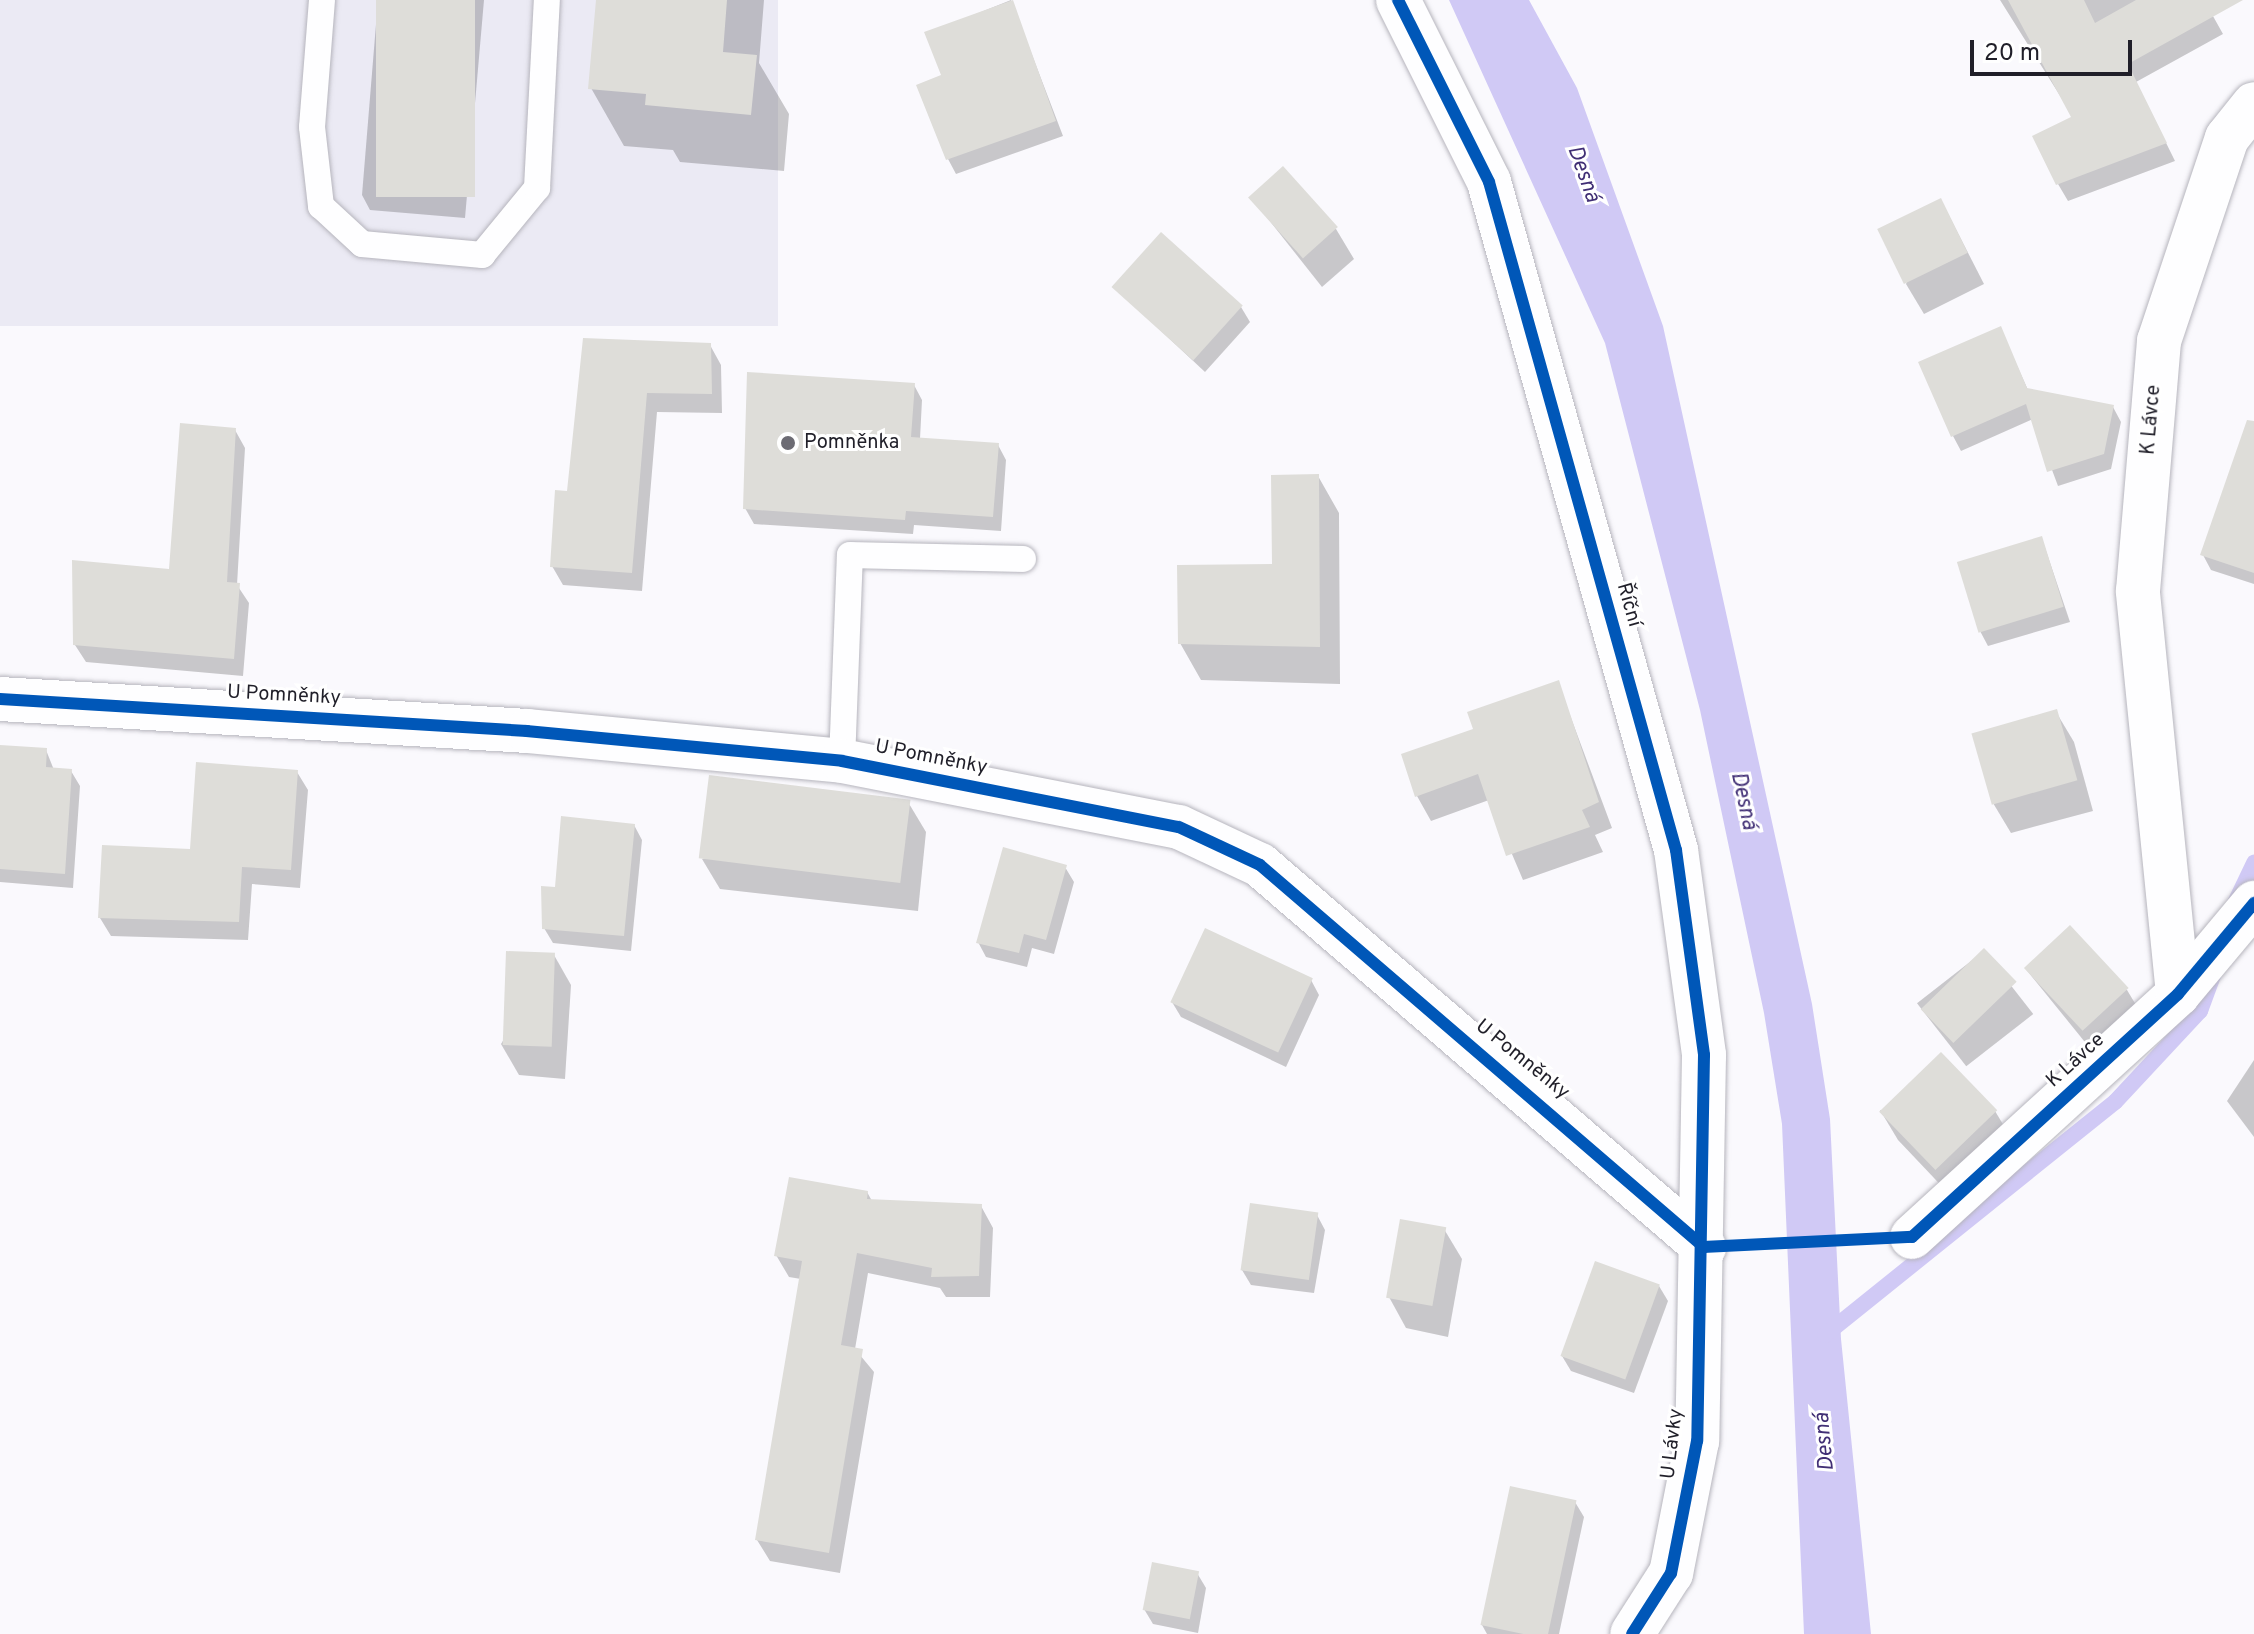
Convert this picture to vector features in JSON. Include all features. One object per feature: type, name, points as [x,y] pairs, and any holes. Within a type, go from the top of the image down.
[{"type":"street","name":"Říční","points":[[1398,0],[1489,182],[1676,850],[1704,1055],[1704,1247]]},
{"type":"street","name":"K Lávce","points":[[2184,987],[2138,591],[2159,341],[2227,138],[2254,104]]},
{"type":"street","name":"U Pomněnky","points":[[0,699],[527,731],[842,761],[1179,827],[1260,865],[1704,1247]]},
{"type":"street","name":"K Lávce","points":[[1912,1237],[2184,987],[2224,943],[2254,903]]},
{"type":"street","name":"U Lávky","points":[[1632,1634],[1671,1573],[1697,1441],[1704,1247]]},
{"type":"lane","points":[[322,0],[312,127],[321,206],[362,244],[482,255],[537,188],[547,0]]},
{"type":"lane","points":[[842,761],[850,555],[1023,559]]},
{"type":"shaded area","points":[[0,0],[778,0],[778,326],[0,326]]},
{"type":"water","name":"Desná","points":[[1449,0],[1529,0],[1577,88],[1663,326],[1812,1004],[1830,1119],[1841,1339],[1871,1634],[1804,1634],[1782,1124],[1764,1013],[1700,710],[1605,343]]},
{"type":"building","points":[[376,0],[475,0],[475,197],[376,197]]},
{"type":"building","points":[[596,0],[727,0],[723,52],[757,55],[751,115],[645,105],[646,94],[588,89]]},
{"type":"building","points":[[1013,0],[1056,121],[946,160],[916,85],[941,75],[924,32]]},
{"type":"building","points":[[2008,0],[2084,0],[2095,23],[2136,0],[2243,0],[2128,64],[2167,143],[2056,185],[2032,136],[2071,117]]},
{"type":"building","points":[[1283,166],[1338,227],[1303,258],[1248,197]]},
{"type":"building","points":[[1941,198],[1968,253],[1904,284],[1877,229]]},
{"type":"building","points":[[1161,232],[1243,306],[1193,361],[1111,287]]},
{"type":"building","points":[[2001,326],[2027,388],[2114,405],[2104,454],[2047,472],[2026,404],[1951,437],[1918,362]]},
{"type":"building","points":[[583,338],[711,343],[712,394],[647,393],[632,573],[550,567],[555,490],[567,491]]},
{"type":"building","points":[[747,372],[915,383],[911,437],[999,443],[993,517],[906,511],[905,520],[743,509]]},
{"type":"building","points":[[2247,420],[2254,421],[2254,573],[2200,555]]},
{"type":"building","points":[[180,423],[236,428],[227,582],[240,583],[234,659],[73,645],[72,560],[169,569]]},
{"type":"building","points":[[1319,474],[1320,647],[1178,644],[1177,565],[1272,564],[1271,475]]},
{"type":"building","points":[[2042,536],[2064,607],[1979,633],[1957,562]]},
{"type":"building","points":[[1559,680],[1599,802],[1582,810],[1590,827],[1506,856],[1478,774],[1415,797],[1401,754],[1473,729],[1467,712]]},
{"type":"building","points":[[2057,709],[2077,780],[1992,805],[1971,734]]},
{"type":"building","points":[[0,745],[47,748],[46,767],[72,769],[65,874],[0,869]]},
{"type":"building","points":[[196,762],[298,770],[291,870],[242,867],[239,922],[98,918],[102,845],[190,849]]},
{"type":"building","points":[[709,775],[910,800],[900,883],[699,858]]},
{"type":"building","points":[[561,816],[635,824],[624,936],[542,929],[541,886],[555,887]]},
{"type":"building","points":[[1003,847],[1067,865],[1046,940],[1024,934],[1019,953],[976,943]]},
{"type":"building","points":[[2070,925],[2129,988],[2083,1031],[2024,968]]},
{"type":"building","points":[[1205,928],[1313,978],[1278,1053],[1170,1002]]},
{"type":"building","points":[[1984,948],[2017,982],[1953,1043],[1921,1009]]},
{"type":"building","points":[[506,951],[555,953],[552,1047],[503,1045]]},
{"type":"building","points":[[1941,1052],[1997,1110],[1935,1170],[1879,1112]]},
{"type":"building","points":[[789,1177],[868,1191],[867,1199],[982,1204],[979,1276],[931,1277],[932,1268],[857,1253],[841,1345],[863,1349],[829,1553],[755,1540],[802,1261],[774,1256]]},
{"type":"building","points":[[1250,1203],[1318,1213],[1309,1280],[1241,1270]]},
{"type":"building","points":[[1400,1219],[1446,1227],[1432,1306],[1386,1298]]},
{"type":"building","points":[[1595,1261],[1660,1285],[1625,1380],[1560,1356]]},
{"type":"building","points":[[1510,1486],[1577,1500],[1548,1634],[1523,1634],[1480,1625]]},
{"type":"building","points":[[1152,1562],[1199,1571],[1190,1619],[1143,1610]]},
{"type":"waterway","points":[[2234,905],[2254,863]]},
{"type":"waterway","points":[[1825,1335],[2115,1102],[2200,1011],[2214,973]]},
{"type":"cycle path","points":[[1398,0],[1489,182],[1676,850],[1704,1055],[1697,1441],[1671,1573],[1632,1634]]},
{"type":"cycle path","points":[[0,699],[527,731],[842,761],[1179,827],[1260,865],[1704,1247]]},
{"type":"cycle path","points":[[1704,1247],[1912,1237],[2178,994],[2254,903]]},
{"type":"place","name":"Pomněnka","points":[[788,443]]}]
